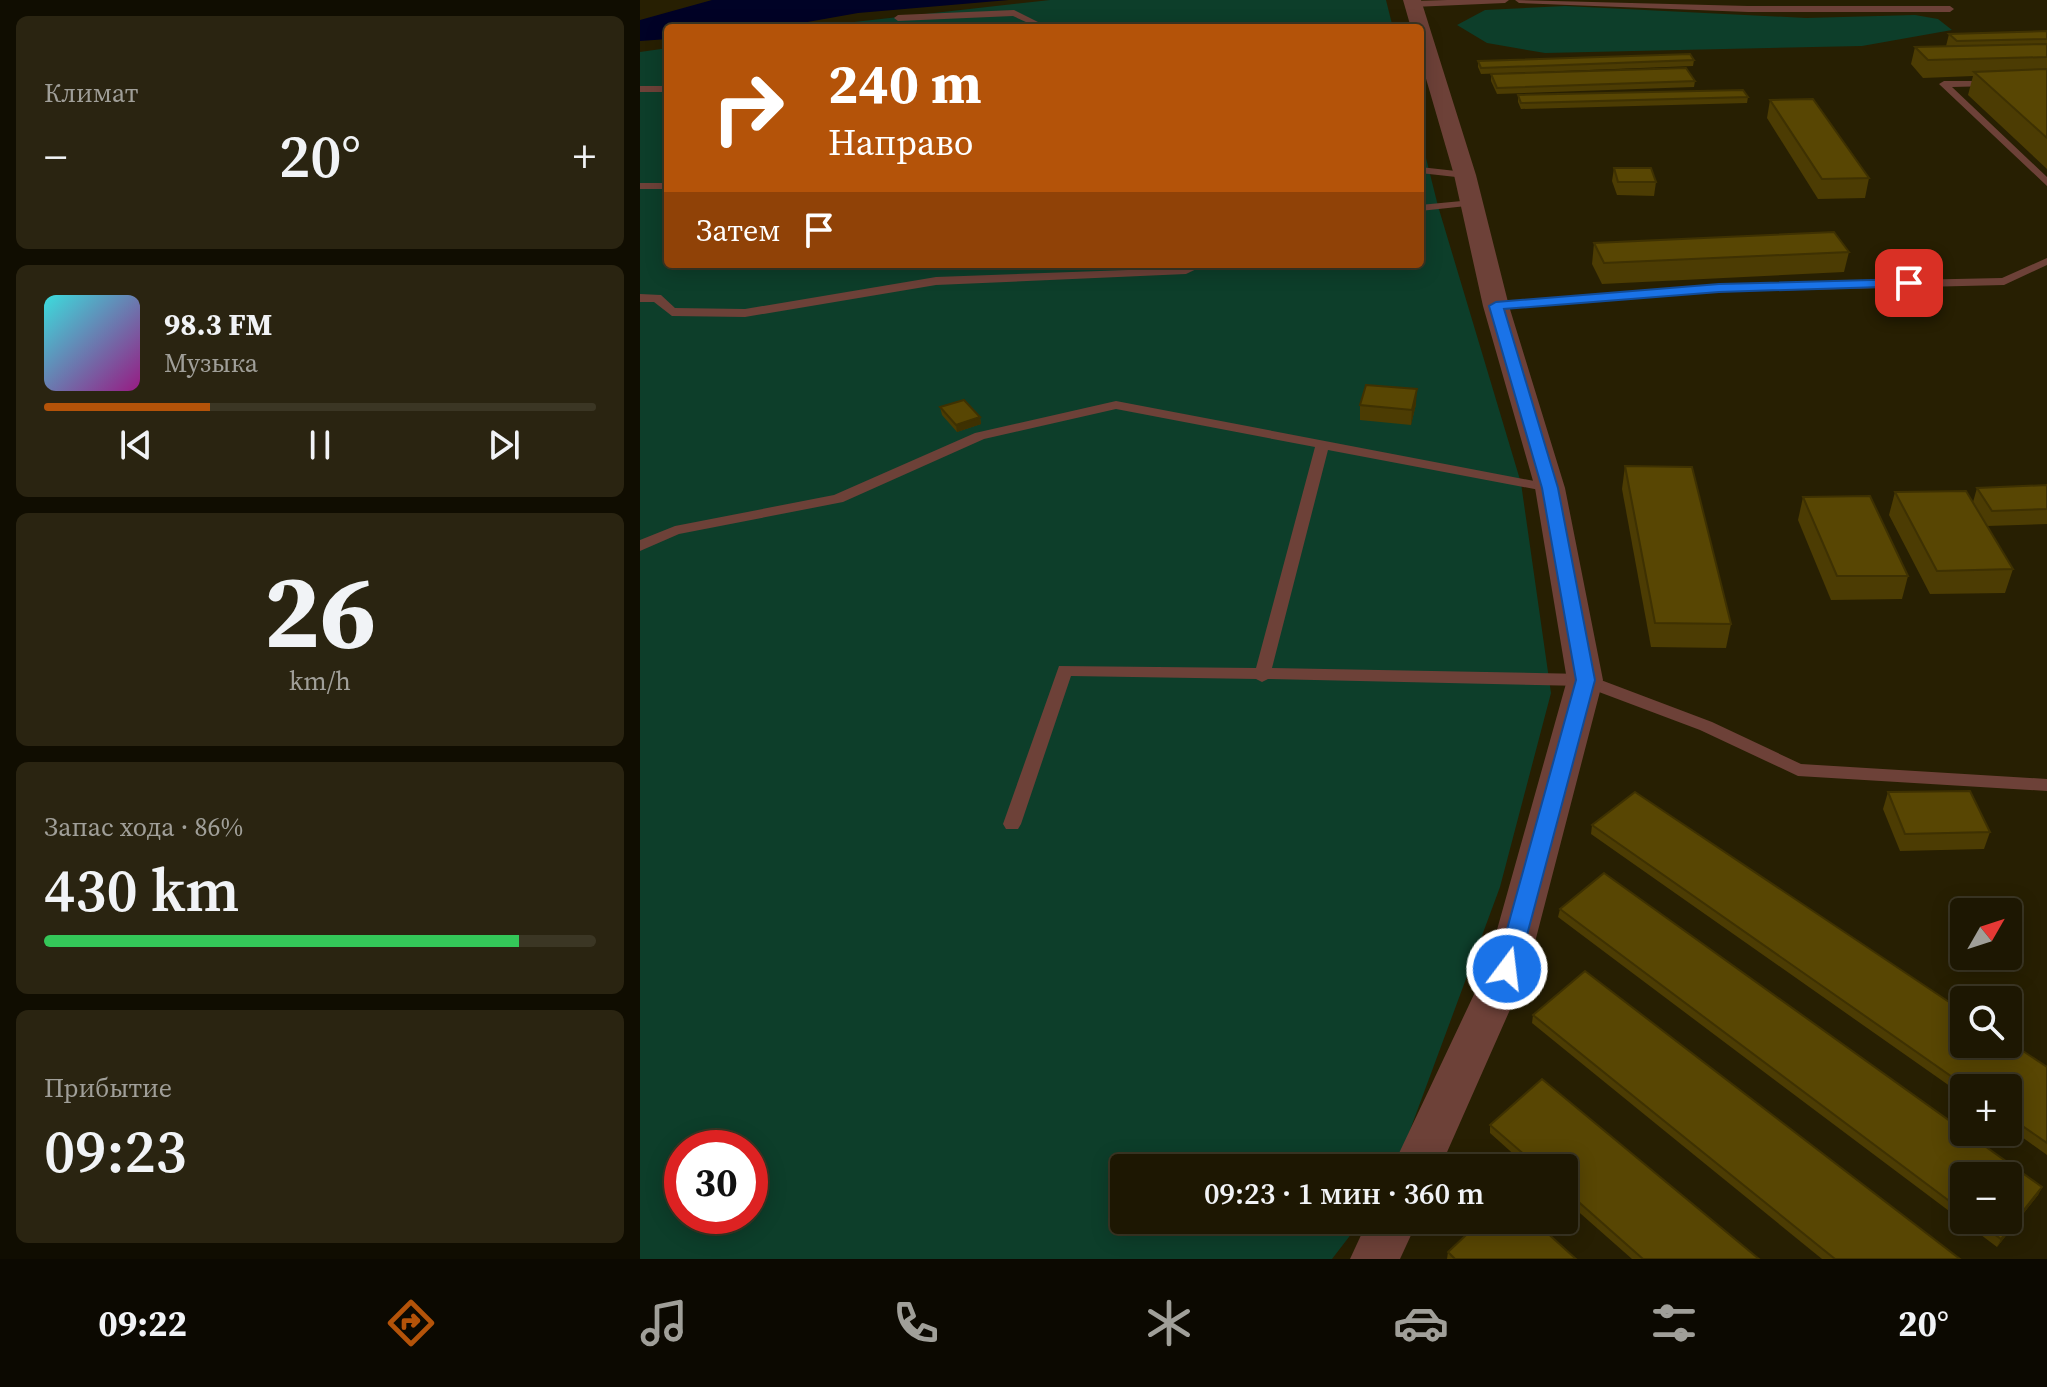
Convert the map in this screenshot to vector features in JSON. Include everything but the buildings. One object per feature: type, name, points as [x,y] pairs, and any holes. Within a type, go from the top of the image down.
[{"type":"street","points":[[1413,2],[1419,24]]},
{"type":"street","points":[[1422,1154],[1507,969],[1585,680],[1550,488],[1496,306],[1468,189],[1424,39]]},
{"type":"street","points":[[1375,1259],[1387,1234]]},
{"type":"lane","points":[[1413,2],[1505,0]]},
{"type":"lane","points":[[1519,0],[1748,9],[1950,9]]},
{"type":"lane","points":[[898,18],[1014,13],[1037,24]]},
{"type":"lane","points":[[2003,82],[1944,84],[2047,183]]},
{"type":"lane","points":[[640,89],[664,89]]},
{"type":"lane","points":[[1424,172],[1468,189]]},
{"type":"lane","points":[[640,186],[664,186]]},
{"type":"lane","points":[[1424,206],[1468,189]]},
{"type":"lane","points":[[1496,306],[1719,288],[2004,281],[2047,261]]},
{"type":"lane","points":[[640,298],[657,298],[672,312],[745,313],[936,281],[1186,271],[1192,268]]},
{"type":"lane","points":[[640,546],[675,530],[838,499],[980,436],[1116,405],[1550,488]]},
{"type":"lane","points":[[1262,676],[1322,446]]},
{"type":"lane","points":[[1012,824],[1065,670],[1585,680],[1706,726],[1798,770],[2047,785]]},
{"type":"green space","points":[[1050,0],[1386,0],[1392,24],[837,24]]},
{"type":"green space","points":[[1565,6],[1806,18],[1915,15],[1938,19],[1952,30],[1862,46],[1545,53],[1487,43],[1457,25],[1485,10]]},
{"type":"green space","points":[[664,49],[664,268],[1424,268],[1424,150],[1521,483],[1551,693],[1500,887],[1401,1154],[1110,1154],[1110,1234],[1351,1234],[1332,1259],[640,1259],[640,52]]},
{"type":"water","points":[[712,0],[1009,0],[858,13],[796,24],[664,24],[664,39],[640,41],[640,20]]},
{"type":"route","points":[[1507,969],[1585,680],[1550,488],[1496,306],[1719,288],[1909,283]]}]
